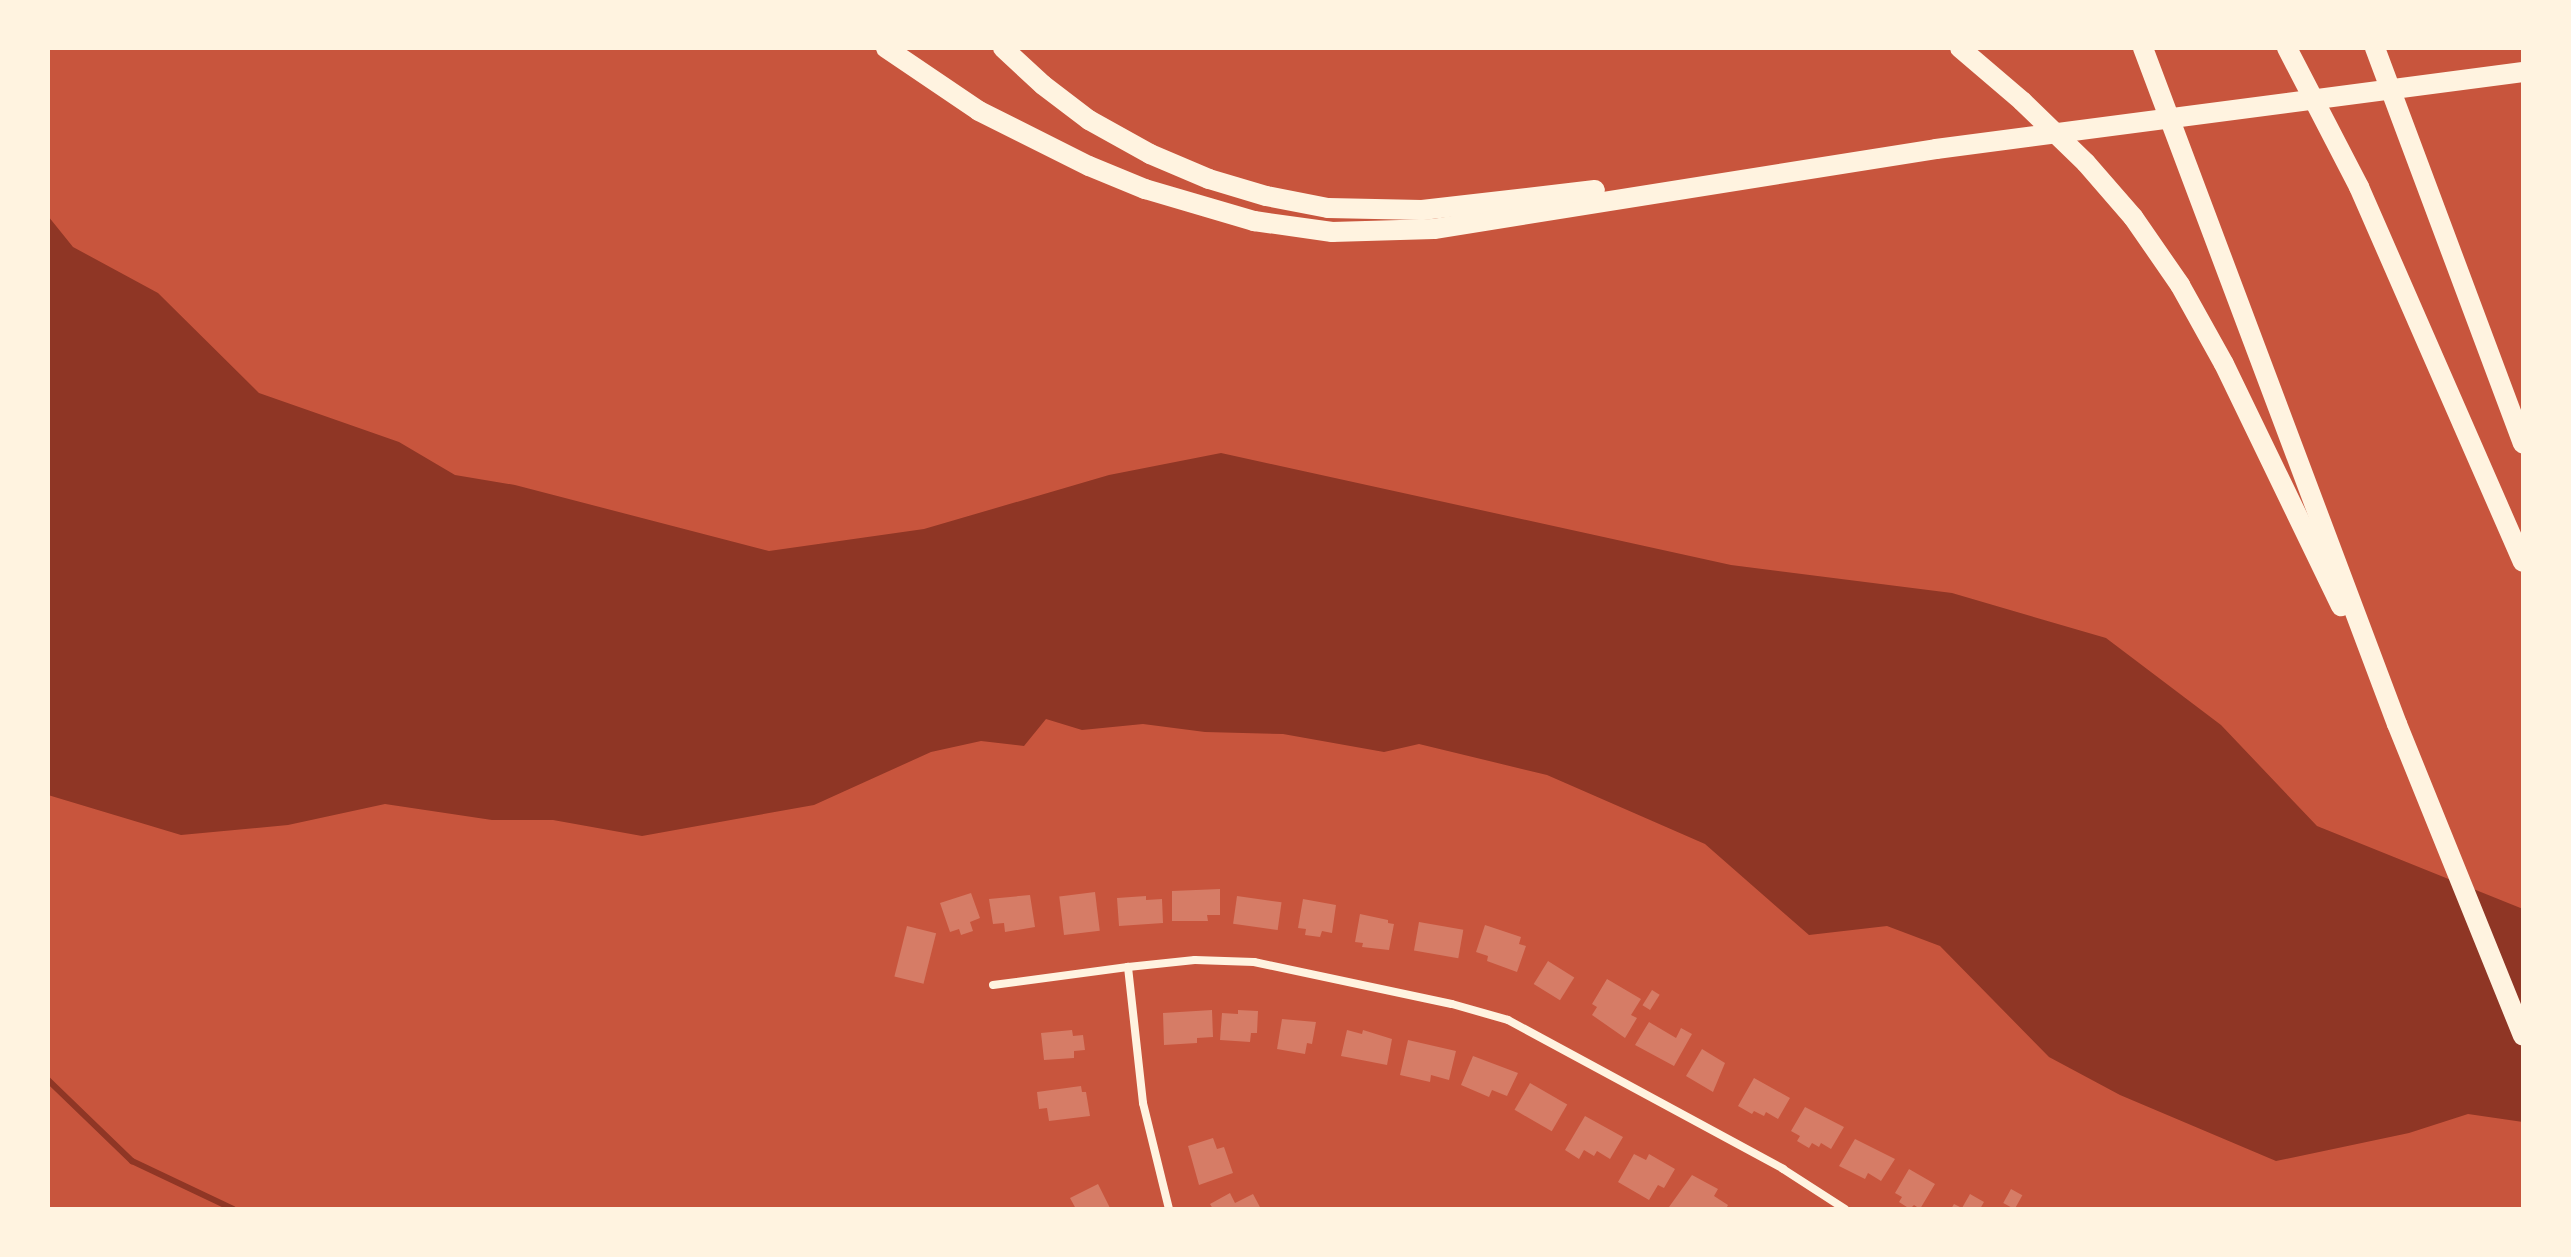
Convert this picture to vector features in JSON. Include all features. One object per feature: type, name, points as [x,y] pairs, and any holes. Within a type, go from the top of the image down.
[{"type":"highway","points":[[886,48],[979,111],[1089,166],[1182,200],[1296,229],[1374,233],[1434,229],[1936,149],[2523,72]]},
{"type":"highway","points":[[1003,48],[1043,85],[1089,120],[1150,154],[1209,179],[1328,208],[1422,210],[1858,160]]},
{"type":"highway","points":[[2143,48],[2397,724],[2449,846],[2523,1036]]},
{"type":"highway","points":[[2287,48],[2359,187],[2523,562]]},
{"type":"highway","points":[[2375,48],[2523,443]]},
{"type":"highway","points":[[1962,50],[2086,163],[2133,217],[2180,285],[2224,364],[2397,724]]},
{"type":"street","points":[[993,985],[1195,960],[1254,962],[1452,1004],[1508,1020],[1783,1169],[1845,1209]]},
{"type":"street","points":[[1128,967],[1143,1103],[1169,1209]]},
{"type":"shaded area","points":[[48,216],[73,247],[158,293],[259,393],[399,442],[455,475],[515,485],[769,551],[924,529],[1109,475],[1221,453],[1731,565],[1952,593],[2106,638],[2221,725],[2317,826],[2523,909],[2523,1122],[2468,1114],[2409,1133],[2276,1161],[2120,1095],[2049,1057],[1940,946],[1887,926],[1809,935],[1705,844],[1547,775],[1419,744],[1384,752],[1283,734],[1205,732],[1143,724],[1082,730],[1046,719],[1024,746],[981,741],[931,752],[814,805],[642,836],[553,820],[492,820],[385,804],[288,825],[181,835],[48,795]]},
{"type":"building","points":[[1220,889],[1220,915],[1207,915],[1208,921],[1172,921],[1172,891]]},
{"type":"building","points":[[1095,892],[1100,931],[1064,935],[1059,896]]},
{"type":"building","points":[[971,893],[980,918],[970,922],[973,931],[961,935],[959,929],[950,932],[940,903]]},
{"type":"building","points":[[1030,895],[1035,927],[1005,932],[1004,923],[993,924],[989,899]]},
{"type":"building","points":[[1146,896],[1146,900],[1162,899],[1163,923],[1119,926],[1117,898]]},
{"type":"building","points":[[1237,896],[1282,902],[1278,930],[1233,924]]},
{"type":"building","points":[[1303,899],[1336,905],[1332,933],[1322,931],[1320,937],[1305,935],[1306,929],[1298,928]]},
{"type":"building","points":[[1360,914],[1394,924],[1389,950],[1362,947],[1363,943],[1355,942]]},
{"type":"building","points":[[1419,922],[1463,930],[1458,958],[1414,951]]},
{"type":"building","points":[[1485,925],[1521,937],[1519,944],[1526,946],[1517,972],[1487,961],[1488,956],[1476,952]]},
{"type":"building","points":[[907,926],[936,933],[924,984],[894,976]]},
{"type":"building","points":[[1548,961],[1574,977],[1560,1000],[1534,984]]},
{"type":"building","points":[[1607,979],[1641,999],[1631,1015],[1637,1018],[1625,1038],[1592,1015],[1597,1007],[1592,1004]]},
{"type":"building","points":[[1652,990],[1660,995],[1650,1010],[1642,1005]]},
{"type":"building","points":[[1212,1010],[1213,1037],[1197,1038],[1197,1043],[1164,1045],[1163,1013]]},
{"type":"building","points":[[1238,1010],[1258,1011],[1257,1033],[1251,1033],[1250,1042],[1220,1040],[1222,1013],[1238,1014]]},
{"type":"building","points":[[1282,1019],[1316,1022],[1312,1044],[1307,1043],[1305,1054],[1277,1049]]},
{"type":"building","points":[[1649,1022],[1676,1038],[1681,1028],[1692,1034],[1674,1066],[1635,1045]]},
{"type":"building","points":[[1072,1030],[1073,1036],[1083,1035],[1085,1050],[1074,1051],[1074,1058],[1044,1060],[1041,1033]]},
{"type":"building","points":[[1347,1030],[1362,1034],[1363,1030],[1392,1039],[1387,1065],[1341,1056]]},
{"type":"building","points":[[1408,1040],[1456,1051],[1449,1080],[1431,1075],[1430,1082],[1400,1075]]},
{"type":"building","points":[[1702,1049],[1725,1063],[1713,1092],[1686,1076]]},
{"type":"building","points":[[1473,1056],[1518,1073],[1507,1096],[1492,1090],[1489,1097],[1461,1085]]},
{"type":"building","points":[[1754,1078],[1790,1098],[1778,1119],[1766,1112],[1764,1116],[1754,1111],[1752,1114],[1738,1106]]},
{"type":"building","points":[[1530,1083],[1567,1104],[1552,1131],[1514,1110]]},
{"type":"building","points":[[1081,1086],[1082,1092],[1086,1092],[1090,1116],[1049,1121],[1047,1108],[1039,1109],[1037,1092]]},
{"type":"building","points":[[1805,1107],[1844,1127],[1831,1149],[1821,1143],[1819,1147],[1812,1143],[1809,1148],[1797,1141],[1800,1136],[1791,1131]]},
{"type":"building","points":[[1585,1116],[1623,1137],[1610,1159],[1597,1151],[1594,1156],[1584,1150],[1579,1159],[1565,1150]]},
{"type":"building","points":[[1213,1138],[1217,1149],[1224,1147],[1233,1173],[1199,1185],[1188,1146]]},
{"type":"building","points":[[1855,1139],[1895,1159],[1881,1181],[1868,1173],[1865,1179],[1839,1166]]},
{"type":"building","points":[[1634,1154],[1646,1160],[1649,1154],[1675,1169],[1664,1188],[1658,1185],[1649,1200],[1618,1182]]},
{"type":"building","points":[[1909,1169],[1935,1184],[1920,1209],[1914,1205],[1910,1209],[1899,1202],[1902,1197],[1895,1193]]},
{"type":"building","points":[[1692,1175],[1718,1189],[1714,1196],[1728,1205],[1726,1209],[1669,1207]]},
{"type":"building","points":[[1098,1184],[1110,1208],[1076,1209],[1070,1198]]},
{"type":"building","points":[[2011,1189],[2022,1195],[2015,1209],[2003,1203]]},
{"type":"building","points":[[1230,1193],[1235,1203],[1253,1194],[1261,1209],[1213,1209],[1210,1204]]},
{"type":"building","points":[[1970,1194],[1984,1202],[1980,1209],[1951,1209],[1954,1204],[1962,1208]]},
{"type":"waterway","points":[[48,1080],[132,1161],[233,1209]]}]
